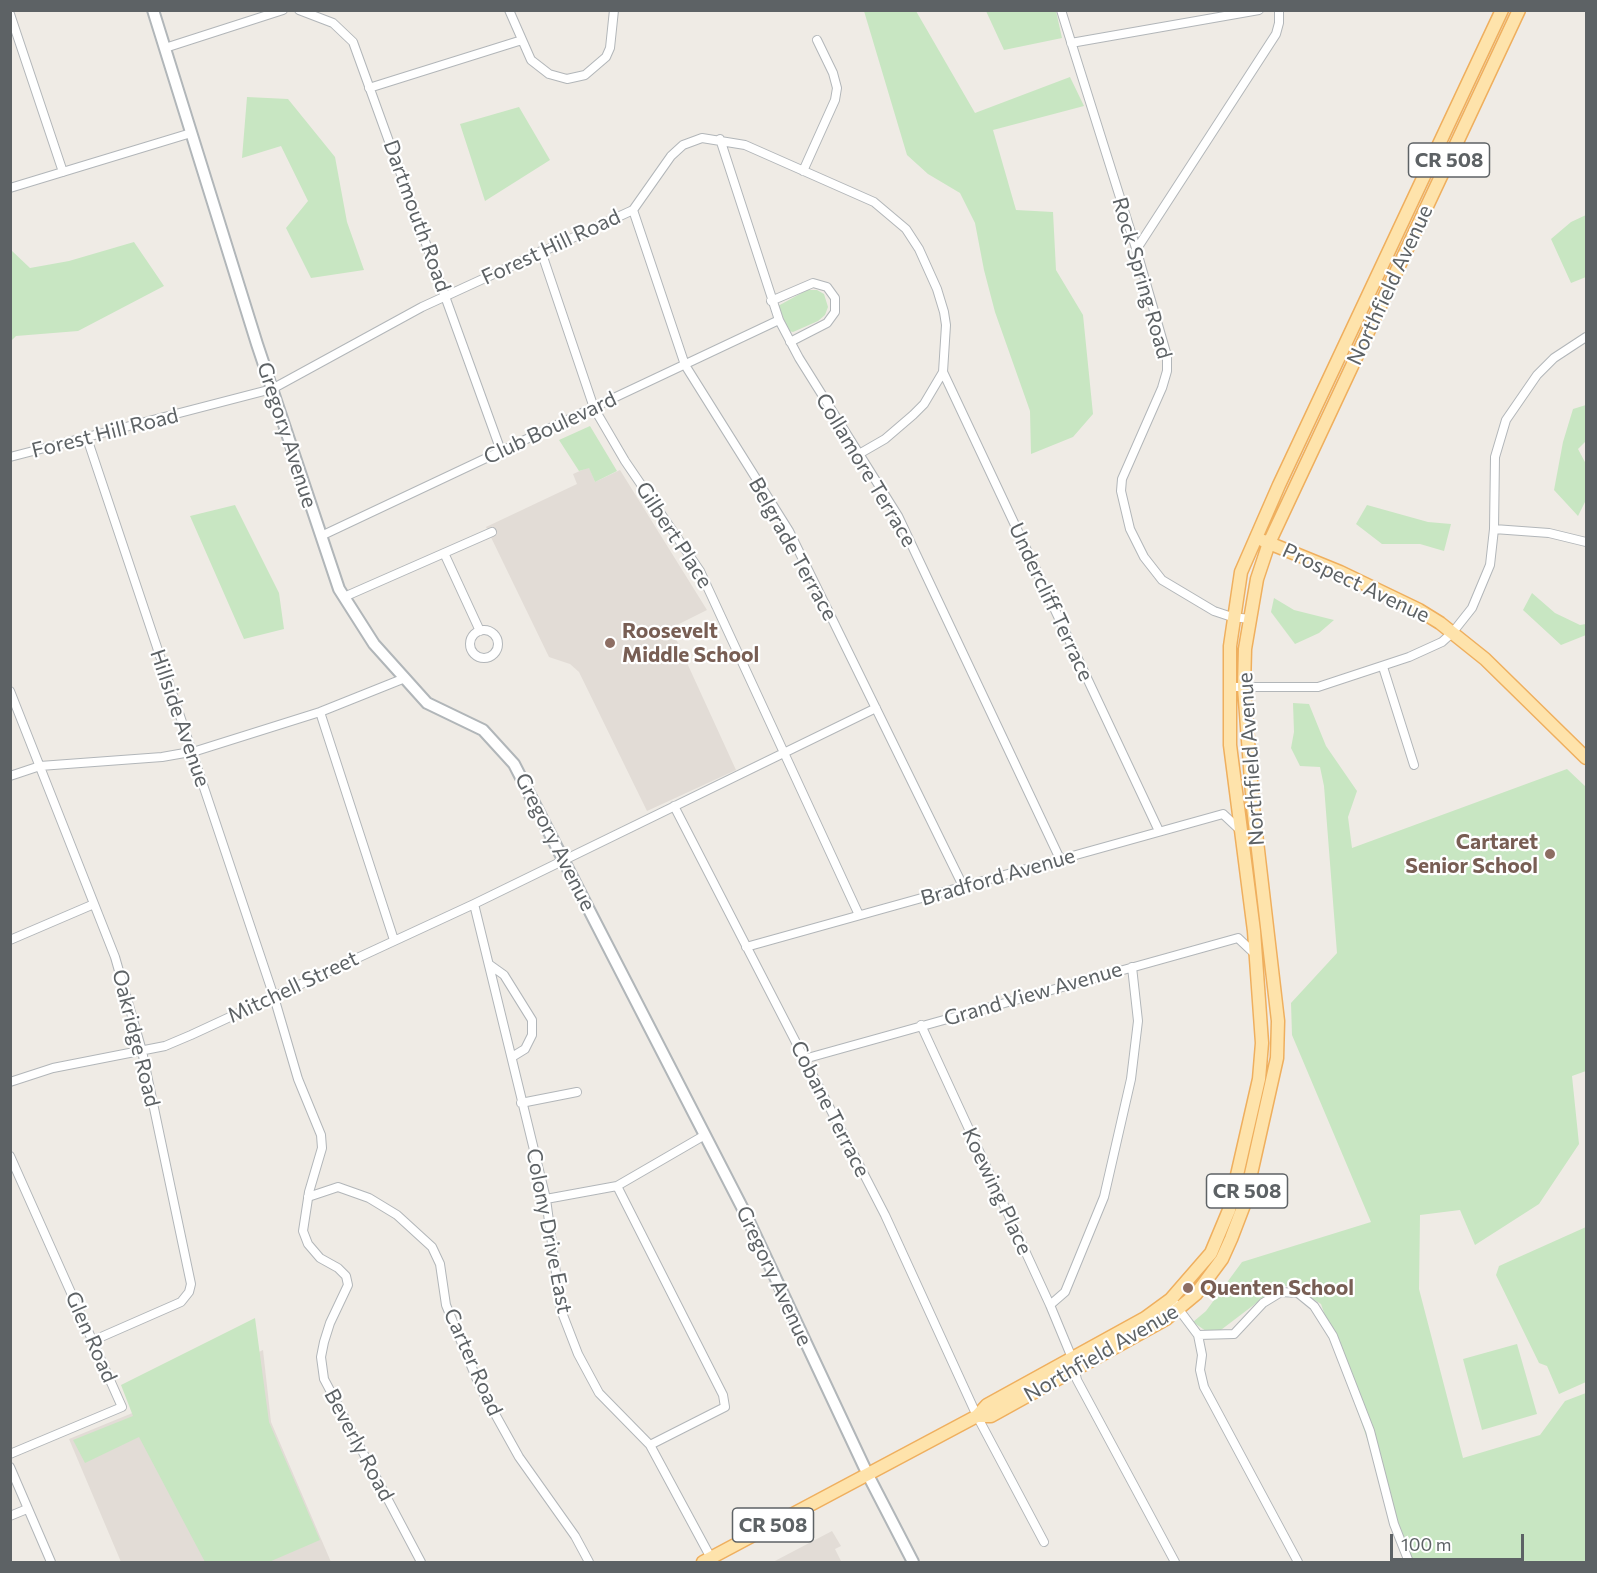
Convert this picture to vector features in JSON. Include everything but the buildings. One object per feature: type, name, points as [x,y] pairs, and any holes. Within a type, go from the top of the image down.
[{"type":"main road","name":"Gregory Avenue","points":[[153,10],[272,389],[344,597],[374,644],[427,704],[483,730],[513,764],[745,1213],[868,1474],[913,1563]]},
{"type":"main road","name":"Northfield Avenue","points":[[707,1560],[977,1416],[991,1416],[1171,1299],[1211,1253],[1229,1210],[1259,1079],[1262,1016],[1254,931],[1230,745],[1229,687],[1232,618],[1241,572],[1502,10]]},
{"type":"main road","name":"Northfield Avenue","points":[[1074,1364],[1143,1334],[1181,1309],[1209,1277],[1231,1239],[1244,1205],[1271,1091],[1277,1058],[1278,1021],[1253,807],[1244,687],[1245,649],[1257,579],[1269,543],[1519,10]]},
{"type":"main road","points":[[1435,154],[1449,161]]},
{"type":"main road","name":"Prospect Avenue","points":[[1255,538],[1340,572],[1419,610],[1453,632],[1485,659],[1587,758]]},
{"type":"main road","points":[[1239,809],[1253,807]]},
{"type":"main road","points":[[1254,931],[1267,931]]},
{"type":"street","points":[[165,48],[284,10]]},
{"type":"street","name":"Dartmouth Road","points":[[299,10],[333,23],[353,42],[501,451]]},
{"type":"street","points":[[509,10],[531,60],[549,74],[567,79],[585,75],[600,64],[610,48],[614,10]]},
{"type":"street","name":"Rock Spring Road","points":[[1061,10],[1167,356],[1167,371],[1122,479],[1121,491],[1130,529],[1140,551],[1162,580],[1214,611],[1232,618],[1250,619]]},
{"type":"street","points":[[1071,43],[1258,10]]},
{"type":"street","points":[[1136,250],[1276,34],[1280,23],[1279,10]]},
{"type":"street","points":[[10,14],[63,172]]},
{"type":"street","points":[[369,88],[522,40]]},
{"type":"street","points":[[803,171],[835,100],[837,88],[833,73],[817,40]]},
{"type":"street","points":[[10,188],[191,133]]},
{"type":"street","name":"Forest Hill Road","points":[[10,457],[272,389],[446,296],[633,210],[671,156],[683,145],[702,138],[720,139],[745,145],[874,202],[906,229],[932,279],[944,312],[946,325],[943,372],[924,404],[913,415],[885,439],[859,454]]},
{"type":"street","name":"Collamore Terrace","points":[[720,139],[779,320],[790,342],[898,516],[1060,859]]},
{"type":"street","name":"Belgrade Terrace","points":[[633,210],[685,365],[789,531],[963,886]]},
{"type":"street","name":"Gilbert Place","points":[[541,251],[594,408],[625,461],[700,571],[859,915]]},
{"type":"street","points":[[771,301],[813,283],[826,287],[835,298],[835,312],[827,323],[790,342]]},
{"type":"street","name":"Club Boulevard","points":[[321,536],[779,320]]},
{"type":"street","points":[[1229,687],[1310,689],[1383,667],[1431,647],[1453,632],[1472,609],[1490,565],[1494,529],[1495,458],[1506,420],[1537,375],[1554,358],[1587,337]]},
{"type":"street","name":"Undercliff Terrace","points":[[943,372],[1160,831]]},
{"type":"street","name":"Hillside Avenue","points":[[87,438],[274,997]]},
{"type":"street","points":[[1494,529],[1549,533],[1587,542]]},
{"type":"street","points":[[344,597],[492,532]]},
{"type":"street","points":[[444,553],[480,631]]},
{"type":"street","points":[[1383,667],[1414,765]]},
{"type":"street","points":[[10,776],[40,766],[162,757],[191,752],[320,712],[405,678]]},
{"type":"street","name":"Oakridge Road","points":[[10,691],[115,957],[142,1051],[191,1284],[189,1292],[181,1302],[93,1341]]},
{"type":"street","name":"Mitchell Street","points":[[10,1082],[53,1068],[142,1051],[191,1035],[474,904],[876,708]]},
{"type":"street","points":[[320,712],[394,940]]},
{"type":"street","name":"Cobane Terrace","points":[[674,806],[885,1215],[977,1416],[1044,1542]]},
{"type":"street","name":"Bradford Avenue","points":[[746,947],[1223,814],[1231,819],[1242,832]]},
{"type":"street","points":[[10,940],[94,904]]},
{"type":"street","name":"Colony Drive East","points":[[474,904],[546,1199],[561,1310],[578,1354],[599,1394],[650,1445],[707,1560]]},
{"type":"street","name":"Grand View Avenue","points":[[804,1059],[1238,938],[1256,956]]},
{"type":"street","points":[[490,965],[504,975],[532,1020],[532,1035],[525,1049],[512,1057]]},
{"type":"street","points":[[1050,1305],[1065,1292],[1104,1197],[1131,1078],[1138,1021],[1132,967]]},
{"type":"street","name":"Beverly Road","points":[[274,997],[298,1079],[321,1135],[322,1148],[308,1197],[303,1231],[308,1244],[320,1258],[338,1268],[346,1276],[348,1285],[330,1323],[324,1342],[321,1357],[324,1379],[421,1563]]},
{"type":"street","name":"Koewing Place","points":[[921,1025],[1050,1305],[1074,1364],[1077,1380],[1175,1563]]},
{"type":"street","points":[[521,1103],[578,1092]]},
{"type":"street","points":[[546,1199],[617,1186],[705,1135]]},
{"type":"street","name":"Glen Road","points":[[10,1156],[122,1407],[10,1454]]},
{"type":"street","name":"Carter Road","points":[[308,1197],[338,1186],[369,1198],[397,1215],[432,1247],[440,1264],[446,1305],[480,1387],[519,1456],[574,1536],[589,1563]]},
{"type":"street","points":[[617,1186],[723,1395],[725,1407],[650,1445]]},
{"type":"street","points":[[1198,1335],[1234,1334],[1263,1304],[1281,1292],[1298,1293],[1314,1306],[1333,1336],[1370,1431],[1394,1524],[1409,1563]]},
{"type":"street","points":[[1171,1299],[1181,1309],[1198,1335],[1202,1355],[1200,1370],[1204,1387],[1298,1563]]},
{"type":"street","points":[[10,1467],[51,1563]]},
{"type":"street","points":[[10,1516],[27,1509]]},
{"type":"shaded area","name":"Roosevelt Middle School","points":[[589,467],[595,482],[620,470],[707,610],[671,628],[736,770],[647,811],[579,672],[570,664],[549,657],[486,527],[577,484],[573,474]]},
{"type":"shaded area","points":[[263,1350],[271,1422],[331,1562],[121,1562],[69,1439],[130,1414]]},
{"type":"shaded area","points":[[832,1531],[841,1546],[835,1549],[841,1561],[773,1562]]},
{"type":"green space","points":[[864,11],[916,11],[975,113],[1070,77],[1084,106],[993,130],[1016,210],[1053,212],[1056,270],[1083,315],[1093,414],[1073,437],[1031,454],[1030,411],[995,312],[975,223],[960,193],[928,174],[907,155]]},
{"type":"green space","points":[[986,11],[1056,11],[1062,38],[1004,50]]},
{"type":"green space","points":[[247,97],[288,99],[335,157],[347,222],[364,270],[311,278],[286,228],[308,201],[281,146],[242,158]]},
{"type":"green space","points":[[519,107],[550,160],[485,201],[460,124]]},
{"type":"green space","points":[[1586,215],[1586,277],[1571,283],[1551,239],[1571,222]]},
{"type":"green space","points":[[134,242],[164,286],[78,331],[16,336],[11,341],[11,250],[30,268],[69,261]]},
{"type":"green space","points":[[807,290],[817,290],[824,294],[828,307],[825,315],[818,321],[793,332],[789,331],[778,306]]},
{"type":"green space","points":[[1586,405],[1586,441],[1578,449],[1586,464],[1586,500],[1578,516],[1554,490],[1563,442],[1573,409]]},
{"type":"green space","points":[[590,426],[617,471],[595,482],[589,468],[579,471],[559,440]]},
{"type":"green space","points":[[235,505],[279,593],[284,629],[244,639],[190,516]]},
{"type":"green space","points":[[1367,505],[1428,522],[1451,524],[1444,551],[1420,544],[1382,544],[1356,524]]},
{"type":"green space","points":[[1532,593],[1555,613],[1580,625],[1586,624],[1586,635],[1561,645],[1523,610]]},
{"type":"green space","points":[[1274,598],[1294,610],[1334,620],[1319,633],[1295,644],[1271,612]]},
{"type":"green space","points":[[1293,703],[1309,704],[1326,746],[1357,791],[1348,817],[1352,848],[1567,769],[1586,787],[1586,1071],[1572,1076],[1579,1144],[1539,1204],[1475,1245],[1460,1210],[1420,1215],[1419,1289],[1463,1458],[1540,1435],[1565,1401],[1586,1393],[1586,1562],[1409,1562],[1321,1304],[1291,1285],[1276,1288],[1213,1336],[1193,1322],[1206,1311],[1242,1262],[1371,1222],[1292,1035],[1291,1003],[1337,953],[1324,786],[1320,767],[1300,766],[1291,748],[1294,732]]},
{"type":"green space","points":[[1586,1227],[1586,1382],[1559,1394],[1547,1366],[1539,1363],[1496,1275],[1499,1266]]},
{"type":"green space","points":[[255,1318],[269,1422],[320,1540],[269,1562],[205,1562],[139,1437],[85,1463],[73,1440],[133,1416],[121,1385]]},
{"type":"green space","points":[[1517,1344],[1537,1414],[1482,1430],[1463,1359]]},
{"type":"place","name":"Roosevelt Middle School","points":[[610,643]]},
{"type":"place","name":"Cartaret Senior School","points":[[1550,854]]},
{"type":"place","name":"Quenten School","points":[[1188,1288]]}]
